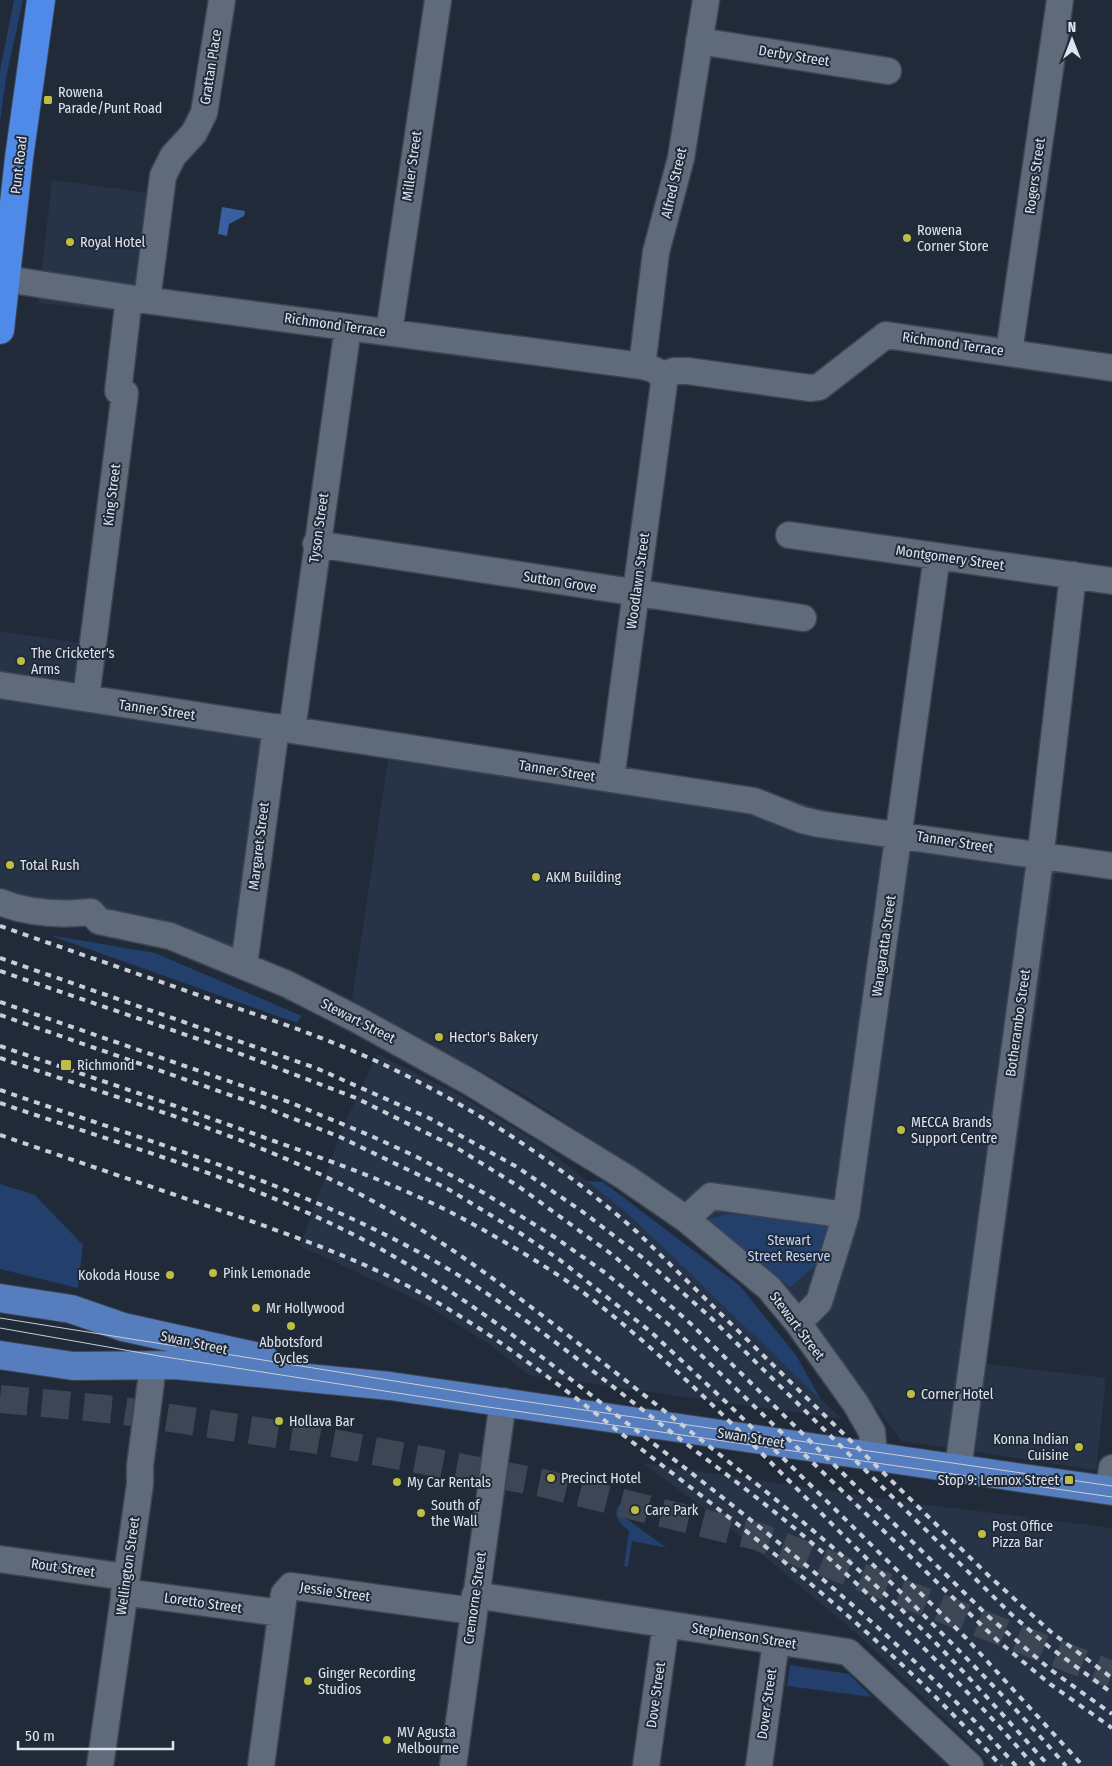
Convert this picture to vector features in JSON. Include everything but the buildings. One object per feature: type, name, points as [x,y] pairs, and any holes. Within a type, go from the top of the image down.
[{"type":"highway","name":"Punt Road","points":[[0,330],[19,158],[42,0]]},
{"type":"main road","name":"Swan Street","points":[[0,1298],[71,1310],[140,1332],[390,1386]]},
{"type":"main road","name":"Swan Street","points":[[0,1355],[46,1363],[87,1367],[175,1365],[390,1386],[958,1469],[1111,1483]]},
{"type":"main road","points":[[0,1365],[46,1363]]},
{"type":"street","name":"Grattan Place","points":[[138,299],[164,176],[172,156],[194,133],[204,113],[222,0]]},
{"type":"street","name":"Miller Street","points":[[388,332],[438,0]]},
{"type":"street","name":"Alfred Street","points":[[656,375],[656,252],[681,158],[706,0]]},
{"type":"street","name":"Rogers Street","points":[[1009,352],[1060,0]]},
{"type":"street","name":"Derby Street","points":[[699,42],[888,71]]},
{"type":"street","name":"Richmond Terrace","points":[[6,279],[138,299],[388,332],[656,375],[674,371],[688,371],[810,388],[819,387],[886,335],[1112,368]]},
{"type":"street","name":"King Street","points":[[86,698],[125,393],[118,391],[138,299]]},
{"type":"street","name":"Tyson Street","points":[[284,728],[316,544],[348,327]]},
{"type":"street","name":"Woodlawn Street","points":[[611,779],[636,593],[656,375]]},
{"type":"street","name":"Montgomery Street","points":[[789,535],[1112,581]]},
{"type":"street","name":"Sutton Grove","points":[[316,544],[803,618]]},
{"type":"street","name":"Wangaratta Street","points":[[798,1323],[820,1302],[846,1216],[938,556]]},
{"type":"street","name":"Botherambo Street","points":[[958,1469],[1040,855],[1073,576]]},
{"type":"street","name":"Tanner Street","points":[[0,685],[86,698],[112,704],[284,728],[754,801],[802,820],[819,824],[900,834],[1112,866]]},
{"type":"street","name":"Margaret Street","points":[[244,965],[284,728]]},
{"type":"street","name":"Stewart Street","points":[[0,902],[41,912],[91,912],[99,921],[170,936],[244,965],[358,1020],[470,1082],[625,1177],[686,1219],[769,1288],[798,1323],[856,1404],[872,1432],[874,1457]]},
{"type":"street","points":[[686,1219],[711,1196],[846,1216]]},
{"type":"street","name":"Wellington Street","points":[[100,1766],[140,1484],[140,1466],[153,1366]]},
{"type":"street","name":"Cremorne Street","points":[[452,1766],[503,1401]]},
{"type":"street","name":"Rout Street","points":[[0,1559],[125,1584]]},
{"type":"street","name":"Loretto Street","points":[[125,1584],[282,1614]]},
{"type":"street","name":"Jessie Street","points":[[261,1766],[284,1594],[291,1586],[474,1603]]},
{"type":"street","name":"Stephenson Street","points":[[474,1603],[666,1624],[848,1652],[968,1765]]},
{"type":"street","name":"Dove Street","points":[[646,1766],[666,1624]]},
{"type":"street","name":"Dover Street","points":[[759,1766],[776,1641]]},
{"type":"shaded area","points":[[52,180],[150,193],[141,314],[38,303]]},
{"type":"shaded area","points":[[222,207],[245,211],[244,216],[229,224],[227,236],[218,234]]},
{"type":"shaded area","points":[[0,631],[104,647],[98,690],[283,715],[253,959],[0,887]]},
{"type":"shaded area","points":[[392,733],[782,797],[845,815],[1059,848],[987,1364],[1106,1378],[1096,1470],[902,1441],[798,1308],[664,1187],[524,1095],[352,1000]]},
{"type":"shaded area","points":[[377,1054],[458,1094],[542,1145],[628,1214],[842,1419],[529,1375],[486,1342],[417,1300],[300,1246],[344,1125]]},
{"type":"shaded area","points":[[643,1463],[913,1503],[1112,1528],[1112,1766],[993,1766],[862,1638],[729,1527]]},
{"type":"green space","points":[[14,0],[23,0],[6,78],[0,122],[0,71]]},
{"type":"green space","points":[[49,935],[155,953],[302,1016],[297,1023]]},
{"type":"green space","points":[[587,1181],[603,1182],[739,1285],[796,1355],[821,1400],[628,1214]]},
{"type":"green space","points":[[0,1184],[35,1195],[83,1245],[78,1288],[0,1269]]},
{"type":"green space","name":"Stewart Street Reserve","points":[[728,1214],[826,1221],[832,1235],[815,1266],[790,1287],[707,1219]]},
{"type":"green space","points":[[629,1504],[635,1508],[621,1515],[667,1548],[632,1541],[628,1567],[624,1566],[629,1531],[620,1523],[616,1514],[618,1506]]},
{"type":"green space","points":[[790,1665],[849,1674],[872,1697],[787,1686]]},
{"type":"tunnel","points":[[0,1399],[117,1410],[317,1440],[542,1483],[759,1537],[1112,1675]]},
{"type":"tram line","points":[[0,1318],[501,1398],[1112,1486]]},
{"type":"tram line","points":[[0,1328],[159,1356],[481,1406],[1112,1497]]},
{"type":"railway","points":[[0,926],[334,1043],[411,1078],[480,1116],[513,1137],[577,1182],[637,1232],[989,1576],[1051,1632],[1112,1678]]},
{"type":"railway","points":[[0,958],[316,1068],[429,1118],[517,1167],[583,1212],[643,1258],[708,1315],[1011,1614],[1048,1646],[1112,1693]]},
{"type":"railway","points":[[0,971],[233,1051],[356,1098],[457,1148],[518,1186],[614,1256],[691,1324],[989,1617],[1051,1670],[1112,1714]]},
{"type":"railway","points":[[0,1002],[289,1102],[369,1135],[415,1156],[484,1193],[556,1238],[604,1272],[673,1328],[998,1641],[1050,1684],[1112,1728]]},
{"type":"railway","points":[[0,1015],[256,1104],[340,1137],[448,1189],[560,1260],[651,1332],[727,1403],[966,1638],[1083,1766]]},
{"type":"railway","points":[[0,1046],[240,1129],[349,1168],[398,1188],[469,1222],[562,1278],[625,1325],[718,1410],[954,1645],[1011,1704],[1066,1766]]},
{"type":"railway","points":[[0,1058],[178,1117],[309,1169],[386,1209],[456,1252],[620,1376],[835,1549],[941,1648],[1049,1766]]},
{"type":"railway","points":[[0,1090],[209,1161],[312,1201],[362,1223],[411,1248],[506,1306],[566,1350],[759,1500],[821,1551],[931,1655],[1034,1766]]},
{"type":"railway","points":[[0,1103],[185,1165],[276,1199],[364,1240],[435,1281],[535,1352],[783,1546],[880,1630],[927,1674],[973,1719],[1016,1766]]},
{"type":"railway","points":[[0,1135],[228,1213],[338,1254],[402,1283],[468,1321],[563,1388],[700,1494],[835,1604],[920,1682],[962,1723],[1001,1766]]},
{"type":"place","name":"Rowena Parade/Punt Road","points":[[48,100]]},
{"type":"place","name":"Rowena Corner Store","points":[[907,238]]},
{"type":"place","name":"Royal Hotel","points":[[70,242]]},
{"type":"place","name":"The Cricketer's Arms","points":[[21,661]]},
{"type":"place","name":"Total Rush","points":[[10,865]]},
{"type":"place","name":"AKM Building","points":[[536,877]]},
{"type":"place","name":"Hector's Bakery","points":[[439,1037]]},
{"type":"place","name":"Richmond","points":[[66,1065]]},
{"type":"place","name":"MECCA Brands Support Centre","points":[[901,1130]]},
{"type":"place","name":"Pink Lemonade","points":[[213,1273]]},
{"type":"place","name":"Kokoda House","points":[[170,1275]]},
{"type":"place","name":"Mr Hollywood","points":[[256,1308]]},
{"type":"place","name":"Abbotsford Cycles","points":[[291,1326]]},
{"type":"place","name":"Corner Hotel","points":[[911,1394]]},
{"type":"place","name":"Hollava Bar","points":[[279,1421]]},
{"type":"place","name":"Konna Indian Cuisine","points":[[1079,1447]]},
{"type":"place","name":"Precinct Hotel","points":[[551,1478]]},
{"type":"place","name":"Stop 9: Lennox Street","points":[[1069,1480]]},
{"type":"place","name":"My Car Rentals","points":[[397,1482]]},
{"type":"place","name":"Care Park","points":[[635,1510]]},
{"type":"place","name":"South of the Wall","points":[[421,1513]]},
{"type":"place","name":"Post Office Pizza Bar","points":[[982,1534]]},
{"type":"place","name":"Ginger Recording Studios","points":[[308,1681]]},
{"type":"place","name":"MV Agusta Melbourne","points":[[387,1740]]}]
